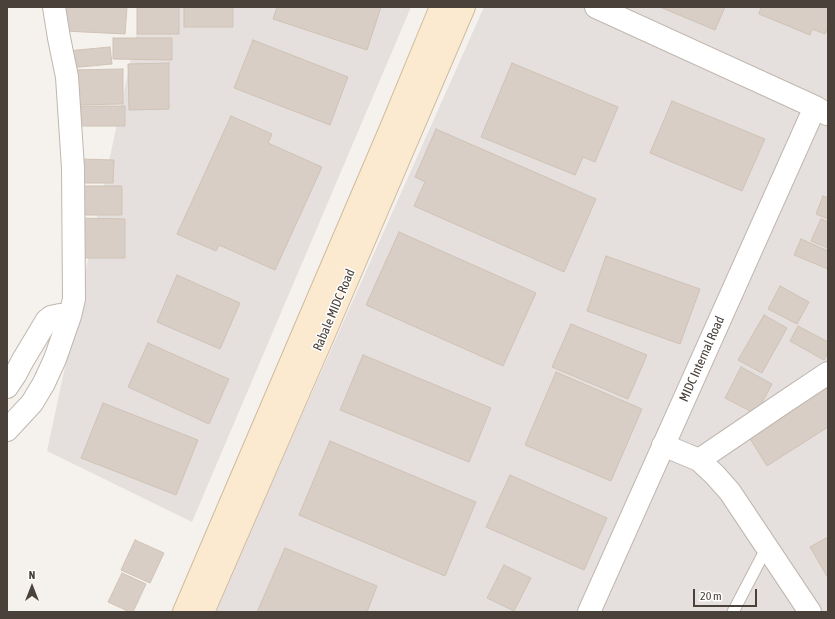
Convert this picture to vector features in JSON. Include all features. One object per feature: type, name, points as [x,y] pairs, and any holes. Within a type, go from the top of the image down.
[{"type":"main road","name":"Rabale MIDC Road","points":[[203,612],[261,457],[356,233],[441,7]]},
{"type":"main road","name":"Rabale MIDC Road","points":[[356,233],[464,7]]},
{"type":"main road","name":"Rabale MIDC Road","points":[[184,612],[261,457]]},
{"type":"street","points":[[7,430],[32,402],[44,383],[55,359],[70,316],[74,299],[73,168],[67,76],[54,7]]},
{"type":"street","points":[[596,7],[821,111]]},
{"type":"street","name":"MIDC Internal Road","points":[[589,612],[663,445],[821,111]]},
{"type":"street","points":[[7,387],[16,376],[27,353],[47,320],[51,317],[60,315],[70,316]]},
{"type":"street","points":[[699,460],[828,374]]},
{"type":"street","points":[[663,445],[699,460],[730,492],[810,612]]},
{"type":"lane","points":[[733,612],[767,547]]},
{"type":"shaded area","points":[[142,7],[411,7],[192,522],[47,451]]},
{"type":"shaded area","points":[[484,7],[828,7],[828,612],[214,612]]},
{"type":"building","points":[[66,7],[127,7],[125,34],[65,31]]},
{"type":"building","points":[[137,7],[179,7],[179,34],[137,34]]},
{"type":"building","points":[[184,7],[233,7],[233,27],[184,27]]},
{"type":"building","points":[[277,7],[381,7],[367,50],[273,19]]},
{"type":"building","points":[[660,7],[725,7],[715,30]]},
{"type":"building","points":[[761,7],[828,7],[828,28],[825,34],[812,29],[810,35],[759,14]]},
{"type":"building","points":[[113,38],[172,38],[172,60],[113,59]]},
{"type":"building","points":[[253,40],[348,77],[330,125],[234,88]]},
{"type":"building","points":[[110,47],[112,64],[69,68],[67,51]]},
{"type":"building","points":[[169,63],[169,109],[129,110],[128,64]]},
{"type":"building","points":[[512,63],[618,107],[595,162],[583,157],[575,175],[481,137]]},
{"type":"building","points":[[123,69],[123,104],[73,105],[73,70]]},
{"type":"building","points":[[672,101],[765,139],[742,191],[650,153]]},
{"type":"building","points":[[76,106],[125,106],[125,126],[76,126]]},
{"type":"building","points":[[231,116],[272,134],[268,143],[322,167],[275,270],[219,245],[216,251],[177,234]]},
{"type":"building","points":[[436,129],[596,199],[564,272],[414,206],[425,182],[415,177]]},
{"type":"building","points":[[80,159],[114,160],[113,183],[80,183]]},
{"type":"building","points":[[80,186],[122,186],[122,215],[80,215]]},
{"type":"building","points":[[823,196],[828,198],[828,219],[816,214]]},
{"type":"building","points":[[76,218],[125,219],[125,258],[76,258]]},
{"type":"building","points":[[821,219],[828,222],[828,248],[811,241]]},
{"type":"building","points":[[399,232],[536,293],[503,366],[366,305]]},
{"type":"building","points":[[801,239],[828,251],[828,269],[794,255]]},
{"type":"building","points":[[606,256],[700,289],[680,344],[587,311]]},
{"type":"building","points":[[177,275],[240,303],[220,349],[157,322]]},
{"type":"building","points":[[780,286],[809,302],[797,324],[768,309]]},
{"type":"building","points":[[764,315],[787,328],[762,373],[738,360]]},
{"type":"building","points":[[571,324],[647,355],[628,399],[552,367]]},
{"type":"building","points":[[798,326],[828,342],[828,352],[824,360],[790,341]]},
{"type":"building","points":[[148,343],[229,379],[209,424],[128,387]]},
{"type":"building","points":[[363,355],[491,408],[469,462],[340,410]]},
{"type":"building","points":[[741,367],[772,384],[756,414],[725,398]]},
{"type":"building","points":[[556,372],[642,409],[611,481],[525,445]]},
{"type":"building","points":[[828,387],[828,427],[767,466],[749,437]]},
{"type":"building","points":[[103,403],[198,440],[176,495],[81,458]]},
{"type":"building","points":[[330,441],[476,502],[445,576],[299,515]]},
{"type":"building","points":[[510,475],[607,518],[584,570],[486,527]]},
{"type":"building","points":[[828,537],[828,578],[810,547]]},
{"type":"building","points":[[135,540],[164,553],[150,583],[121,570]]},
{"type":"building","points":[[285,548],[377,586],[367,612],[257,612]]},
{"type":"building","points":[[504,565],[531,578],[514,611],[487,598]]},
{"type":"building","points":[[122,573],[146,584],[133,612],[108,602]]}]
